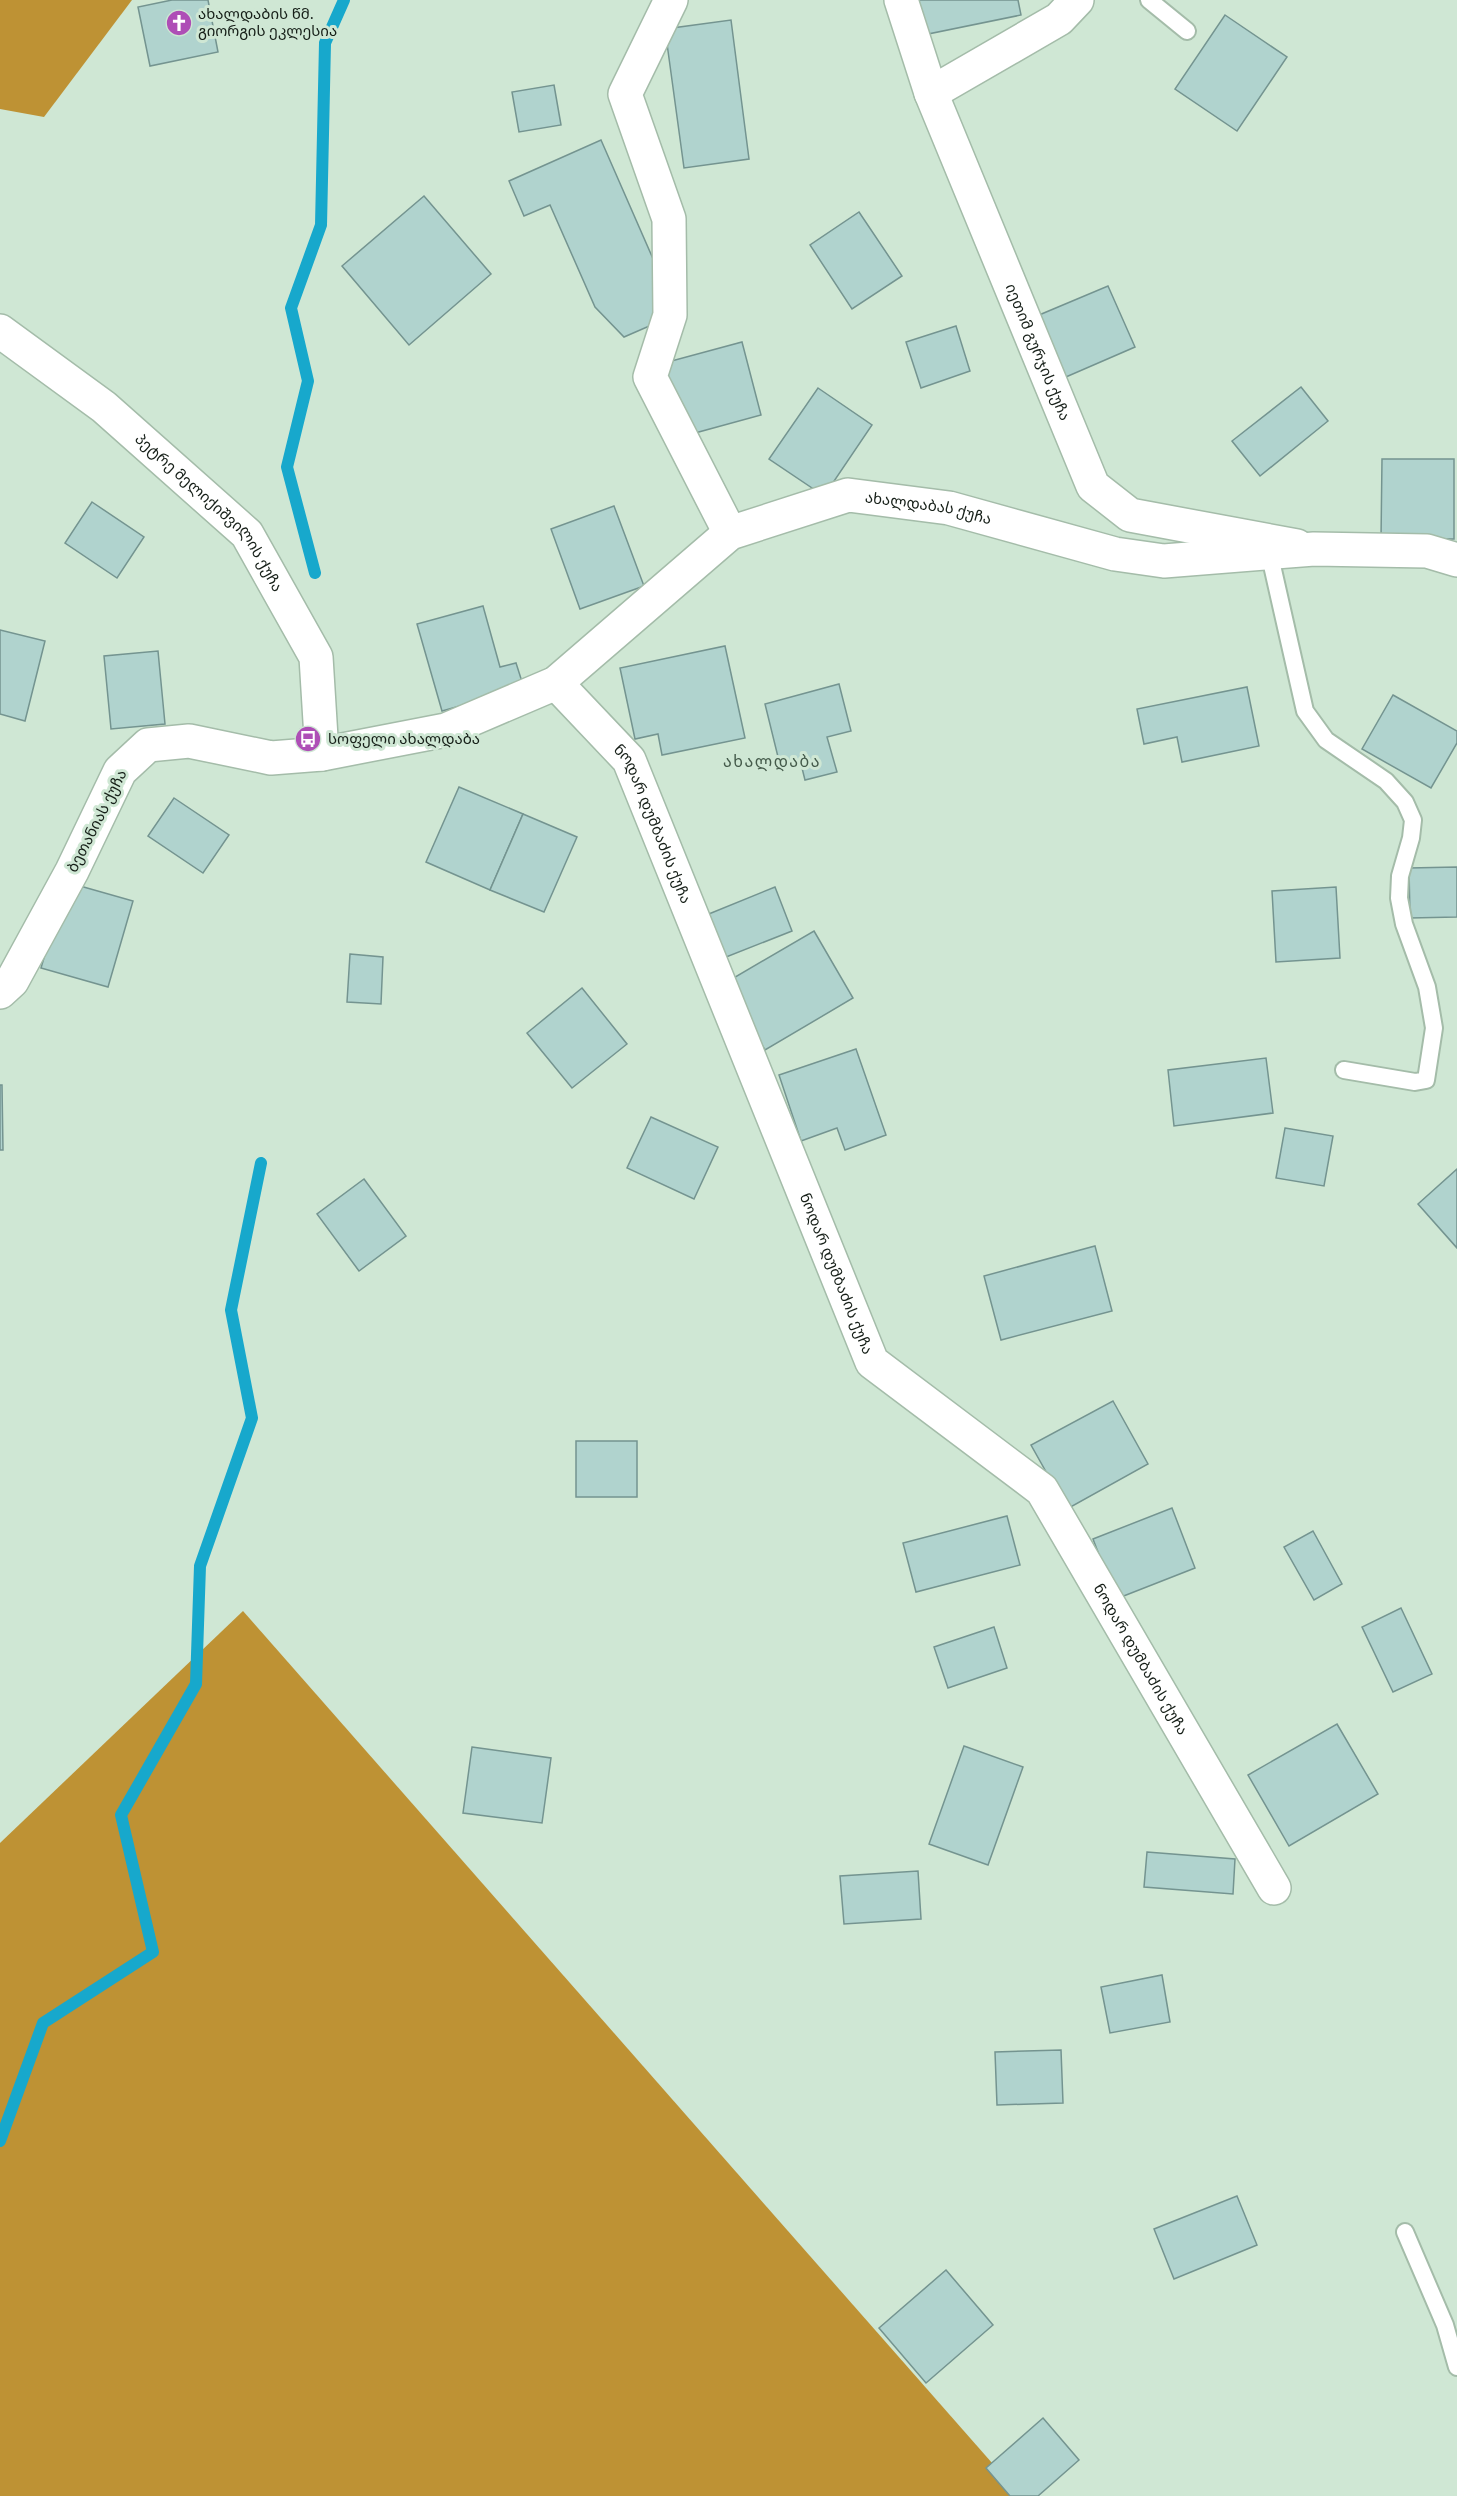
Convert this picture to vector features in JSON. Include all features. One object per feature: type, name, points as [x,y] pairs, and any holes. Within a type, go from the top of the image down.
[{"type":"street","points":[[671,0],[625,94],[669,219],[670,315],[650,377],[730,532]]},
{"type":"street","name":"იეთიმ გურჯის ქუჩა","points":[[901,0],[931,93],[1093,486],[1130,515],[1314,549]]},
{"type":"street","points":[[931,93],[1059,19],[1077,0]]},
{"type":"street","name":"პეტრე მელიქიშვილის ქუჩა","points":[[0,331],[104,406],[247,534],[316,657],[322,754]]},
{"type":"street","name":"ახალდაბას ქუჩა","points":[[322,754],[446,730],[556,683],[730,532],[848,495],[949,508],[1115,554],[1164,561],[1314,549],[1427,551],[1457,561]]},
{"type":"street","name":"ნოდარ დუმბაძის ქუჩა","points":[[556,683],[629,760],[872,1362],[1042,1490],[1274,1888]]},
{"type":"street","name":"ბეთანიას ქუჩა","points":[[0,992],[12,981],[72,871],[120,771],[148,744],[189,741],[271,759],[322,754]]},
{"type":"lane","points":[[1149,0],[1187,31]]},
{"type":"lane","points":[[1269,552],[1305,711],[1326,740],[1386,781],[1406,802],[1413,820],[1400,876],[1399,898],[1404,924],[1428,987],[1434,1028],[1426,1080],[1415,1082],[1344,1070]]},
{"type":"lane","points":[[1405,2232],[1445,2325],[1457,2367]]},
{"type":"shaded area","points":[[0,0],[132,0],[44,117],[0,109]]},
{"type":"shaded area","points":[[243,1611],[1021,2496],[0,2496],[0,1843]]},
{"type":"building","points":[[172,0],[208,0],[218,52],[150,66],[138,7]]},
{"type":"building","points":[[916,0],[1018,0],[1021,15],[923,35]]},
{"type":"building","points":[[1225,15],[1287,57],[1237,131],[1175,89]]},
{"type":"building","points":[[731,20],[749,159],[684,168],[665,29]]},
{"type":"building","points":[[554,85],[561,125],[519,132],[512,92]]},
{"type":"building","points":[[601,140],[661,277],[654,324],[624,337],[595,307],[550,205],[524,216],[509,181]]},
{"type":"building","points":[[424,196],[491,274],[409,345],[342,266]]},
{"type":"building","points":[[859,212],[902,276],[852,309],[810,245]]},
{"type":"building","points":[[1108,286],[1135,347],[1059,380],[1032,318]]},
{"type":"building","points":[[956,326],[970,371],[921,388],[906,342]]},
{"type":"building","points":[[742,342],[761,415],[684,436],[664,363]]},
{"type":"building","points":[[1301,387],[1328,421],[1260,476],[1232,441]]},
{"type":"building","points":[[818,388],[872,425],[824,496],[769,459]]},
{"type":"building","points":[[1382,459],[1454,459],[1454,539],[1381,539]]},
{"type":"building","points":[[92,502],[144,537],[117,578],[65,543]]},
{"type":"building","points":[[614,506],[644,586],[580,609],[551,529]]},
{"type":"building","points":[[483,606],[500,667],[516,663],[524,688],[442,711],[417,624]]},
{"type":"building","points":[[0,630],[45,641],[25,721],[0,714]]},
{"type":"building","points":[[725,646],[745,738],[662,755],[658,734],[635,739],[620,668]]},
{"type":"building","points":[[158,651],[165,724],[111,729],[104,656]]},
{"type":"building","points":[[839,684],[851,731],[827,737],[837,772],[805,780],[800,760],[780,765],[765,704]]},
{"type":"building","points":[[1247,687],[1259,746],[1182,762],[1177,737],[1144,744],[1137,709]]},
{"type":"building","points":[[1393,695],[1457,731],[1457,743],[1431,788],[1362,749]]},
{"type":"building","points":[[459,787],[523,814],[490,890],[426,862]]},
{"type":"building","points":[[174,798],[229,835],[203,873],[148,836]]},
{"type":"building","points":[[523,814],[577,837],[544,912],[490,890]]},
{"type":"building","points":[[1457,867],[1457,917],[1410,918],[1409,868]]},
{"type":"building","points":[[66,882],[133,901],[108,987],[41,968]]},
{"type":"building","points":[[775,887],[792,931],[716,961],[699,918]]},
{"type":"building","points":[[1336,887],[1340,958],[1276,962],[1272,891]]},
{"type":"building","points":[[814,931],[853,998],[765,1050],[725,983]]},
{"type":"building","points":[[350,954],[383,957],[381,1004],[347,1002]]},
{"type":"building","points":[[582,988],[627,1044],[572,1088],[527,1033]]},
{"type":"building","points":[[856,1049],[886,1135],[845,1150],[837,1128],[801,1141],[779,1075]]},
{"type":"building","points":[[1266,1058],[1273,1113],[1174,1126],[1168,1070]]},
{"type":"building","points":[[0,1085],[2,1085],[3,1150],[0,1150]]},
{"type":"building","points":[[651,1117],[718,1147],[694,1199],[627,1168]]},
{"type":"building","points":[[1285,1128],[1333,1136],[1324,1186],[1276,1178]]},
{"type":"building","points":[[1457,1169],[1457,1248],[1418,1204]]},
{"type":"building","points":[[364,1179],[406,1236],[359,1271],[317,1214]]},
{"type":"building","points":[[1095,1246],[1112,1311],[1001,1340],[984,1276]]},
{"type":"building","points":[[1113,1401],[1148,1464],[1067,1509],[1031,1445]]},
{"type":"building","points":[[576,1441],[637,1441],[637,1497],[576,1497]]},
{"type":"building","points":[[1172,1508],[1195,1568],[1116,1599],[1093,1539]]},
{"type":"building","points":[[1007,1516],[1020,1565],[916,1592],[903,1543]]},
{"type":"building","points":[[1313,1531],[1342,1584],[1314,1600],[1284,1547]]},
{"type":"building","points":[[1401,1608],[1432,1674],[1393,1692],[1362,1627]]},
{"type":"building","points":[[994,1627],[1007,1668],[948,1688],[934,1647]]},
{"type":"building","points":[[1337,1724],[1378,1794],[1289,1846],[1248,1775]]},
{"type":"building","points":[[964,1746],[1023,1767],[988,1865],[929,1844]]},
{"type":"building","points":[[472,1747],[551,1758],[542,1823],[463,1813]]},
{"type":"building","points":[[1147,1852],[1235,1859],[1233,1894],[1144,1887]]},
{"type":"building","points":[[918,1871],[921,1919],[844,1924],[840,1876]]},
{"type":"building","points":[[1162,1975],[1170,2022],[1110,2033],[1101,1987]]},
{"type":"building","points":[[1061,2050],[1063,2103],[997,2105],[995,2052]]},
{"type":"building","points":[[1237,2196],[1257,2245],[1174,2279],[1154,2229]]},
{"type":"building","points":[[946,2270],[993,2325],[926,2383],[879,2328]]},
{"type":"building","points":[[1043,2418],[1079,2460],[1038,2496],[1010,2496],[986,2468]]},
{"type":"waterway","points":[[315,573],[287,467],[308,381],[291,308],[321,225],[325,43],[344,0]]},
{"type":"waterway","points":[[0,2141],[43,2023],[153,1952],[121,1815],[196,1684],[200,1566],[252,1418],[231,1310],[261,1163]]},
{"type":"place","name":"ახალდაბის წმ. გიორგის ეკლესია","points":[[179,23]]},
{"type":"place","name":"სოფელი ახალდაბა","points":[[308,739]]},
{"type":"district","name":"ახალდაბა","points":[[772,761]]}]
